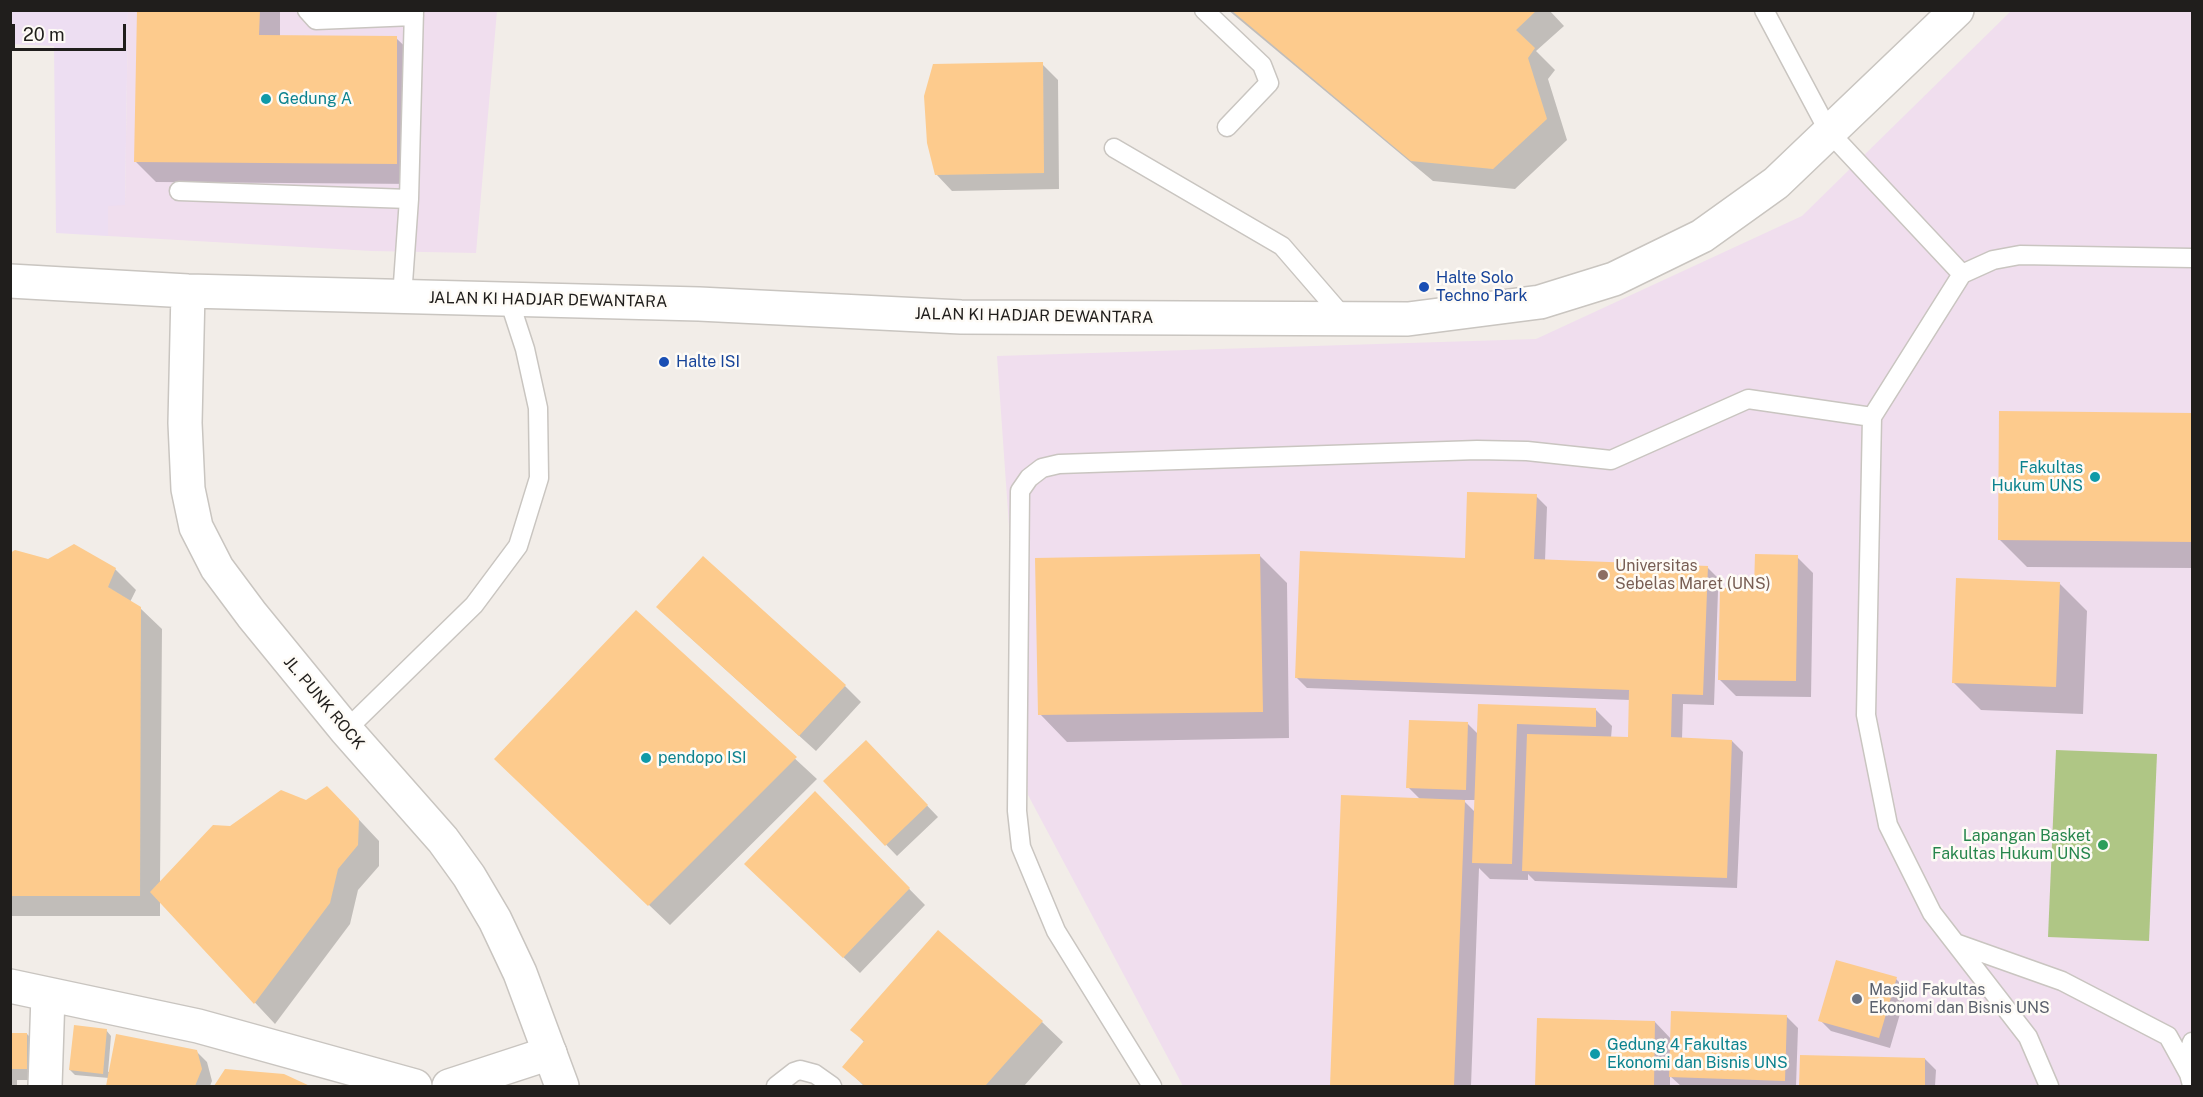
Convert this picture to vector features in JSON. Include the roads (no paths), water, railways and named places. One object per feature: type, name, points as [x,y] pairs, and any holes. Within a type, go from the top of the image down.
[{"type":"main road","name":"JALAN KI HADJAR DEWANTARA","points":[[10,280],[188,291],[699,304],[961,317],[1408,320],[1540,302],[1614,279],[1702,237],[1776,183],[1957,10]]},
{"type":"main road","name":"JL. PUNK ROCK","points":[[188,291],[185,423],[188,489],[196,527],[217,568],[252,615],[346,730],[443,840],[469,876],[495,920],[515,962],[562,1086]]},
{"type":"main road","points":[[10,986],[198,1026],[415,1086]]},
{"type":"main road","points":[[45,1086],[48,995]]},
{"type":"main road","points":[[449,1086],[550,1053]]},
{"type":"lane","points":[[307,10],[316,20],[414,13],[409,199],[402,297]]},
{"type":"lane","points":[[1203,10],[1262,65],[1269,82],[1227,126]]},
{"type":"lane","points":[[1764,10],[1830,132],[1962,274]]},
{"type":"lane","points":[[1114,148],[1282,246],[1346,320]]},
{"type":"lane","points":[[179,191],[409,199]]},
{"type":"lane","points":[[2049,1086],[2028,1037],[1932,913],[1888,825],[1866,715],[1872,417],[1962,274],[1993,260],[2020,255],[2193,258]]},
{"type":"lane","points":[[346,730],[474,605],[518,546],[539,478],[538,408],[525,349],[509,300]]},
{"type":"lane","points":[[1152,1086],[1056,931],[1021,847],[1017,811],[1020,491],[1029,478],[1042,468],[1059,464],[1477,450],[1527,451],[1611,460],[1748,399],[1872,417]]},
{"type":"lane","points":[[1955,944],[2061,981],[2168,1036],[2185,1065],[2193,1085]]},
{"type":"lane","points":[[2185,1065],[2193,1042]]},
{"type":"lane","points":[[776,1086],[800,1070],[816,1074],[831,1086]]},
{"type":"place","name":"Gedung A","points":[[266,99]]},
{"type":"place","name":"Halte Solo Techno Park","points":[[1424,287]]},
{"type":"place","name":"Halte ISI","points":[[664,362]]},
{"type":"place","name":"Fakultas Hukum UNS","points":[[2095,477]]},
{"type":"place","name":"Universitas Sebelas Maret (UNS)","points":[[1603,575]]},
{"type":"place","name":"pendopo ISI","points":[[646,758]]},
{"type":"place","name":"Lapangan Basket Fakultas Hukum UNS","points":[[2103,845]]},
{"type":"place","name":"Masjid Fakultas Ekonomi dan Bisnis UNS","points":[[1857,999]]},
{"type":"place","name":"Gedung 4 Fakultas Ekonomi dan Bisnis UNS","points":[[1595,1054]]}]
